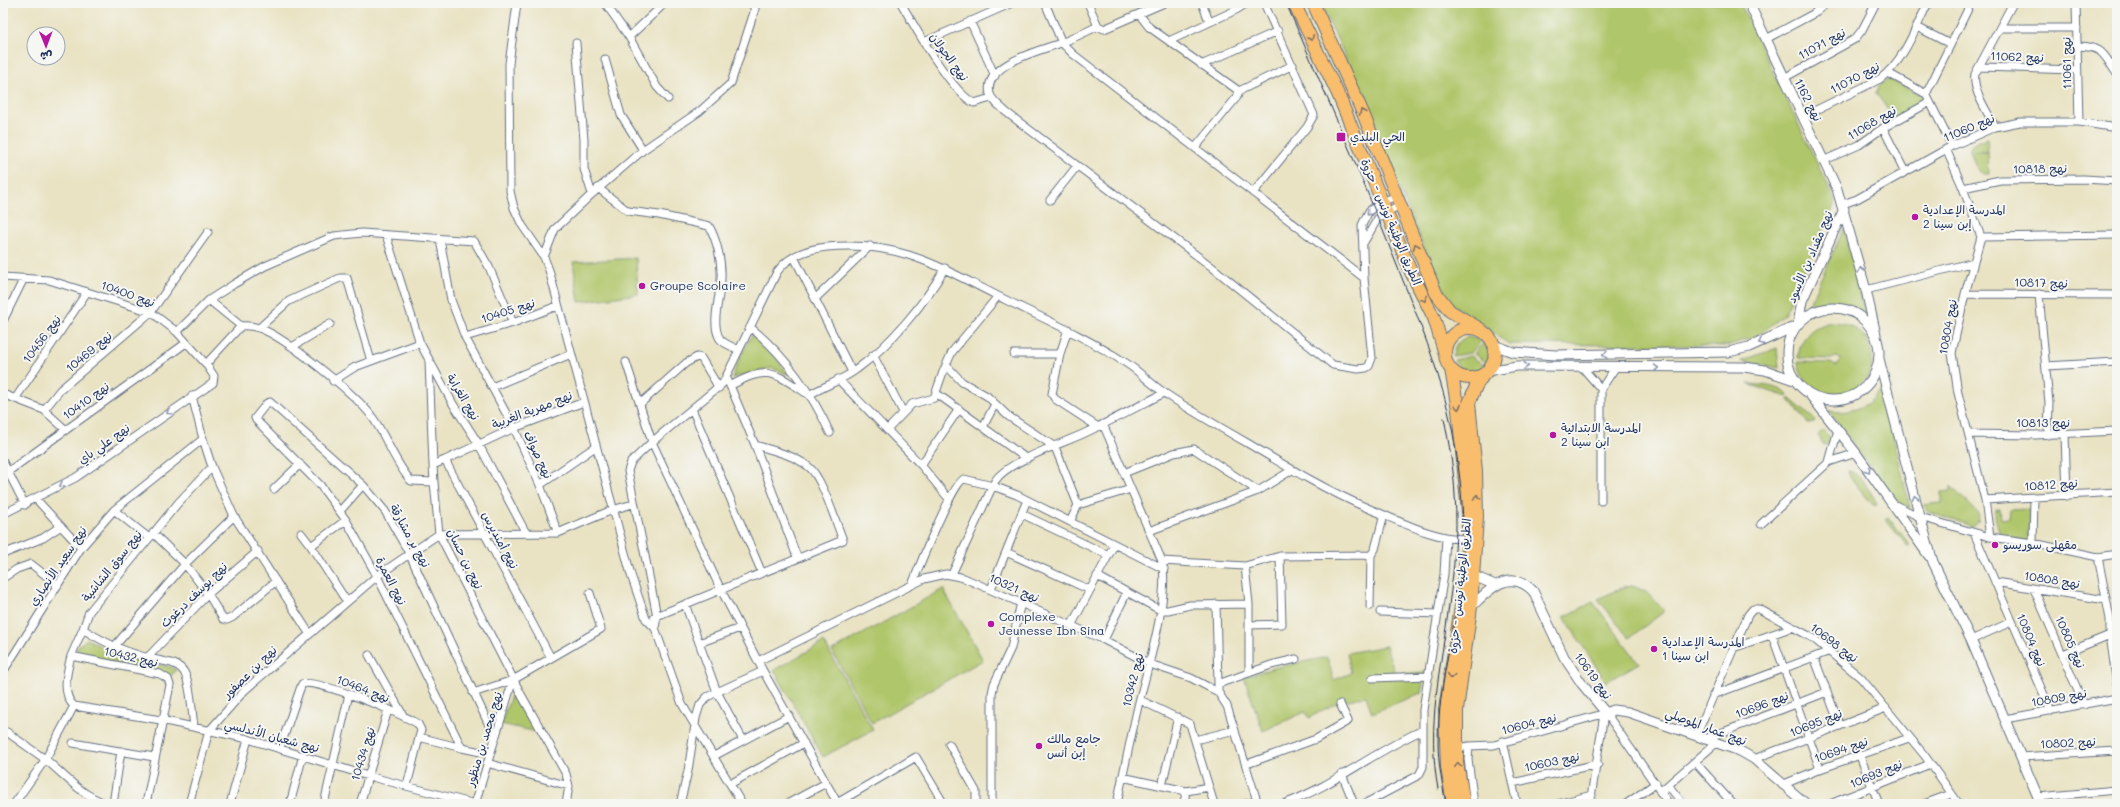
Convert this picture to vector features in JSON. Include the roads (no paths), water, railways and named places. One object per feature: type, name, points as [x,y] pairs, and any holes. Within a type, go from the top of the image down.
[{"type":"highway","name":"الطريق الوطنية تونس - حزوة","points":[[1294,3],[1338,94],[1411,272],[1434,318],[1445,354]]},
{"type":"highway","name":"الطريق الوطنية تونس - حزوة","points":[[1313,3],[1362,111],[1397,201],[1436,293],[1450,311],[1480,329]]},
{"type":"highway","points":[[1472,327],[1480,329],[1489,335],[1494,345],[1496,354],[1493,364],[1486,372],[1478,377],[1463,377],[1451,369],[1445,354],[1446,345],[1456,332],[1472,327]]},
{"type":"highway","name":"الطريق الوطنية تونس - حزوة","points":[[1451,369],[1456,393],[1463,451],[1467,496],[1468,539],[1461,606],[1446,710],[1447,767],[1453,804]]},
{"type":"highway","name":"الطريق الوطنية تونس - حزوة","points":[[1464,804],[1456,748],[1457,710],[1460,675],[1471,607],[1474,576],[1477,499],[1469,403],[1476,386],[1486,372]]},
{"type":"street","points":[[517,3],[509,64],[510,191],[514,208],[522,225],[544,256],[612,510],[631,575],[646,619],[655,628],[682,704],[742,804]]},
{"type":"street","points":[[605,3],[629,37],[657,87],[668,99]]},
{"type":"street","points":[[629,37],[665,3]]},
{"type":"street","points":[[544,256],[555,229],[598,188],[643,150],[700,111],[731,83],[755,9],[751,3]]},
{"type":"street","name":"نهج الجولان","points":[[901,3],[924,42],[968,100],[974,103],[992,98]]},
{"type":"street","points":[[924,42],[1012,3]]},
{"type":"street","points":[[1045,3],[1062,43],[1073,54],[1364,278]]},
{"type":"street","points":[[1088,3],[1101,28]]},
{"type":"street","points":[[1164,3],[1062,43],[1017,58],[1001,69],[995,76],[989,88],[992,98],[1006,112],[1212,267],[1338,366],[1366,368],[1371,363],[1372,358],[1364,278],[1364,242],[1362,230],[1364,218],[1369,211],[1397,201]]},
{"type":"street","points":[[1202,3],[1209,21]]},
{"type":"street","points":[[1169,41],[1209,21],[1240,8],[1247,3]]},
{"type":"street","points":[[1253,193],[1313,121],[1314,115],[1278,31],[1264,3]]},
{"type":"street","name":"نهج 1162","points":[[1749,3],[1825,160],[1843,206]]},
{"type":"street","points":[[1766,40],[1813,14],[1827,3]]},
{"type":"street","name":"نهج 11071","points":[[1784,78],[1855,39],[1862,30],[1876,3]]},
{"type":"street","name":"نهج 11070","points":[[1804,116],[1880,79],[1888,73],[1907,47],[1928,3]]},
{"type":"street","points":[[1926,94],[1971,3]]},
{"type":"street","points":[[1995,127],[1975,86],[1975,74],[2001,28],[2013,3]]},
{"type":"street","name":"نهج 11061","points":[[2076,3],[2079,122]]},
{"type":"street","points":[[1139,14],[1149,27],[1201,65],[1239,90]]},
{"type":"street","points":[[970,21],[995,76]]},
{"type":"street","points":[[1916,27],[1950,44]]},
{"type":"street","points":[[2001,28],[2077,28]]},
{"type":"street","points":[[1201,65],[1278,31]]},
{"type":"street","points":[[576,43],[584,140],[584,169],[592,194]]},
{"type":"street","points":[[2078,46],[2096,47],[2102,51],[2117,74]]},
{"type":"street","points":[[605,59],[621,114],[643,150]]},
{"type":"street","points":[[1195,148],[1237,97],[1239,90],[1293,65]]},
{"type":"street","name":"نهج 11062","points":[[1980,67],[2077,70]]},
{"type":"street","points":[[1888,73],[1926,94],[1949,148],[1981,237],[2117,235]]},
{"type":"street","name":"نهج 11068","points":[[1825,160],[1859,145],[1883,128],[1930,102]]},
{"type":"street","name":"نهج 11060","points":[[1843,206],[1949,148],[1995,127],[2020,122],[2079,122],[2117,128]]},
{"type":"street","points":[[1883,128],[1905,172]]},
{"type":"street","points":[[1050,200],[1077,166]]},
{"type":"street","name":"نهج 10818","points":[[1963,188],[2000,180],[2117,181]]},
{"type":"street","points":[[598,188],[628,211],[659,215],[709,226],[713,233],[721,265],[721,278],[716,313],[717,332],[720,339],[739,350]]},
{"type":"street","points":[[1364,242],[1385,206]]},
{"type":"street","name":"نهج مقداد بن الأسود","points":[[1843,206],[1866,290],[1876,335]]},
{"type":"street","name":"نهج مقداد بن الأسود","points":[[1797,325],[1802,301],[1843,206]]},
{"type":"street","name":"نهج 10469","points":[[44,410],[60,390],[151,312],[208,232]]},
{"type":"street","points":[[177,332],[209,300],[265,266],[334,236],[362,233],[470,240],[476,243],[489,267],[513,323]]},
{"type":"street","name":"نهج الغرابة","points":[[386,234],[420,343],[429,362],[478,443],[526,533]]},
{"type":"street","name":"نهج 10804","points":[[1981,237],[1965,294],[1952,353],[1952,360],[1958,393],[1985,500],[1990,537]]},
{"type":"street","name":"نهج صواف","points":[[440,239],[449,293],[466,336],[514,428],[540,485],[558,533]]},
{"type":"street","points":[[655,628],[657,616],[628,476],[631,462],[652,442],[719,388],[777,272],[786,262],[794,257],[816,249],[854,245],[870,246],[896,251],[945,268],[998,296],[1068,329],[1127,364],[1164,393],[1292,470],[1352,502],[1446,538],[1468,539]]},
{"type":"street","points":[[816,298],[870,246]]},
{"type":"street","points":[[794,257],[852,372]]},
{"type":"street","points":[[1866,290],[1974,262]]},
{"type":"street","points":[[809,395],[852,372],[873,355],[919,306],[945,268]]},
{"type":"street","name":"نهج 10400","points":[[3,278],[49,280],[151,312],[177,332],[206,364],[214,376],[213,383]]},
{"type":"street","points":[[3,320],[24,278]]},
{"type":"street","points":[[259,328],[289,301],[340,278],[347,278],[371,361]]},
{"type":"street","name":"نهج 10456","points":[[15,399],[87,292]]},
{"type":"street","name":"نهج 10817","points":[[1965,294],[2117,295]]},
{"type":"street","points":[[2039,294],[2049,402],[2048,435]]},
{"type":"street","points":[[887,430],[902,412],[915,402],[933,399],[952,352],[998,296]]},
{"type":"street","points":[[209,300],[241,326]]},
{"type":"street","name":"نهج 10405","points":[[466,336],[513,323],[557,306]]},
{"type":"street","points":[[1794,380],[1788,367],[1786,353],[1789,338],[1797,325],[1808,315],[1820,310],[1840,309],[1858,315],[1868,324],[1876,335],[1879,347],[1879,359],[1933,562],[1971,640],[2039,801],[2117,790]]},
{"type":"street","points":[[292,347],[330,324]]},
{"type":"street","points":[[206,364],[241,326],[249,325],[259,328],[292,347],[358,402],[372,417],[411,481],[434,482]]},
{"type":"street","points":[[1494,345],[1513,352],[1543,355],[1728,352],[1749,347],[1797,325]]},
{"type":"street","points":[[750,327],[773,346],[809,395],[823,417],[830,433]]},
{"type":"street","points":[[1068,329],[1060,354],[1052,391],[1053,397],[1101,426],[1124,473],[1163,565]]},
{"type":"street","name":"نهج 10410","points":[[9,471],[186,343]]},
{"type":"street","points":[[333,381],[354,366],[420,343]]},
{"type":"street","points":[[492,387],[571,354]]},
{"type":"street","points":[[1014,354],[1060,354]]},
{"type":"street","points":[[873,355],[902,412]]},
{"type":"street","points":[[640,404],[686,364],[697,357],[701,358],[719,388]]},
{"type":"street","points":[[1810,394],[1832,401],[1854,396],[1872,380],[1879,359]]},
{"type":"street","points":[[429,362],[433,465],[445,460]]},
{"type":"street","points":[[626,362],[652,442],[720,590],[837,804],[916,757],[944,804]]},
{"type":"street","points":[[2046,366],[2117,362]]},
{"type":"street","points":[[946,365],[962,382],[987,396],[1008,416],[1055,447],[1078,505],[1070,522]]},
{"type":"street","points":[[1486,372],[1517,366],[1615,368],[1744,367],[1765,370],[1794,380],[1810,394],[1856,453],[1889,502],[1933,562]]},
{"type":"street","points":[[1582,367],[1601,390]]},
{"type":"street","points":[[1601,501],[1601,390],[1615,368]]},
{"type":"street","points":[[730,386],[754,374],[767,372],[785,379],[809,395]]},
{"type":"street","points":[[726,376],[755,445],[797,557]]},
{"type":"street","points":[[838,379],[921,465],[949,499]]},
{"type":"street","name":"نهج علي باي","points":[[3,514],[25,505],[82,474],[192,396],[213,383]]},
{"type":"street","points":[[936,393],[1027,459]]},
{"type":"street","points":[[758,661],[912,584],[930,577],[952,574],[993,486],[998,477],[1005,470],[1101,426],[1164,393]]},
{"type":"street","points":[[3,394],[44,410],[66,430]]},
{"type":"street","points":[[192,396],[212,467],[234,516],[258,551],[309,633]]},
{"type":"street","name":"نهج بر مشارقة","points":[[256,420],[255,418],[266,403],[270,402],[363,485],[385,511],[409,553],[495,738]]},
{"type":"street","name":"نهج مهرية الغربية","points":[[445,460],[478,443],[584,402]]},
{"type":"street","points":[[983,427],[995,404]]},
{"type":"street","points":[[692,409],[762,573]]},
{"type":"street","points":[[921,465],[959,409]]},
{"type":"street","name":"نهج العمرة","points":[[256,420],[300,464],[327,494],[346,520],[377,576],[462,748]]},
{"type":"street","points":[[1830,462],[1838,430]]},
{"type":"street","name":"نهج 10813","points":[[1969,434],[2048,435],[2117,431]]},
{"type":"street","points":[[2065,434],[2067,496]]},
{"type":"street","name":"نهج سعيد الأنصاري","points":[[3,672],[81,548],[114,510],[203,439]]},
{"type":"street","points":[[646,619],[657,616],[762,573],[797,557],[843,540],[822,489],[812,470],[805,464],[781,453],[755,445]]},
{"type":"street","points":[[540,485],[595,447]]},
{"type":"street","points":[[1124,473],[1174,453],[1194,449],[1258,491]]},
{"type":"street","points":[[1762,524],[1830,462],[1856,453]]},
{"type":"street","name":"نهج أمنديرس","points":[[445,460],[551,658]]},
{"type":"street","points":[[3,462],[9,471],[25,505]]},
{"type":"street","points":[[274,489],[300,464]]},
{"type":"street","name":"نهج بن حسان","points":[[433,465],[439,534],[513,680],[564,768],[568,786],[566,804]]},
{"type":"street","name":"نهج سوق الشاشية","points":[[71,656],[89,612],[151,535],[212,467]]},
{"type":"street","points":[[1149,531],[1258,491],[1292,470]]},
{"type":"street","points":[[912,584],[949,499],[962,480],[993,486],[1027,500],[1114,545],[1163,565],[1245,566],[1280,556],[1371,555]]},
{"type":"street","points":[[340,511],[363,485]]},
{"type":"street","points":[[1078,505],[1131,489]]},
{"type":"street","name":"نهج 10812","points":[[1985,500],[2117,492]]},
{"type":"street","points":[[2033,543],[2034,497]]},
{"type":"street","points":[[36,499],[81,548]]},
{"type":"street","points":[[991,590],[1027,500]]},
{"type":"street","points":[[1889,502],[1920,517],[1990,537],[2033,543],[2098,557],[2117,554]]},
{"type":"street","points":[[439,534],[485,535],[558,533],[612,510],[634,504]]},
{"type":"street","points":[[114,510],[151,535],[185,564],[208,594],[220,618],[227,620],[233,617],[276,581]]},
{"type":"street","points":[[1022,514],[1108,555]]},
{"type":"street","points":[[1370,606],[1371,555],[1375,549],[1384,515]]},
{"type":"street","points":[[114,647],[185,564],[234,516]]},
{"type":"street","points":[[311,546],[346,520]]},
{"type":"street","points":[[3,554],[43,538],[61,526]]},
{"type":"street","points":[[301,533],[311,546],[346,602]]},
{"type":"street","name":"نهج 10804","points":[[1974,533],[2051,712]]},
{"type":"street","name":"نهج بن عصفور","points":[[208,731],[245,690],[309,633],[377,576],[439,534]]},
{"type":"street","points":[[1364,804],[1419,775],[1423,767],[1423,710],[1444,574],[1446,538]]},
{"type":"street","points":[[1071,626],[1114,545]]},
{"type":"street","name":"نهج يوسف درغوث","points":[[147,658],[208,594],[258,551]]},
{"type":"street","points":[[1006,552],[1090,590]]},
{"type":"street","points":[[1249,625],[1282,624],[1280,556]]},
{"type":"street","points":[[2098,557],[2106,600],[2114,619],[2110,635],[2115,658],[2117,685]]},
{"type":"street","points":[[3,578],[17,569],[31,564],[58,585]]},
{"type":"street","name":"نهج 10342","points":[[1116,804],[1140,700],[1150,664],[1160,610],[1163,565]]},
{"type":"street","points":[[1245,566],[1249,625],[1249,673]]},
{"type":"street","name":"نهج 10321","points":[[952,574],[1021,602],[1104,640],[1150,664],[1218,688]]},
{"type":"street","points":[[1097,576],[1160,610],[1168,610],[1188,605],[1248,604]]},
{"type":"street","points":[[1471,607],[1495,585],[1474,576]]},
{"type":"street","name":"نهج 10619","points":[[1495,585],[1507,581],[1518,581],[1533,591],[1564,657],[1582,684],[1656,783],[1660,792],[1669,804]]},
{"type":"street","name":"نهج 10808","points":[[1995,582],[2106,600]]},
{"type":"street","name":"نهج 10805","points":[[2034,588],[2084,705]]},
{"type":"street","points":[[1104,640],[1127,592]]},
{"type":"street","points":[[473,693],[513,680],[601,628],[590,593]]},
{"type":"street","points":[[992,804],[992,693],[1011,648],[1021,602]]},
{"type":"street","points":[[685,604],[716,692],[743,740]]},
{"type":"street","points":[[1216,604],[1218,688],[1226,702],[1247,764],[1257,802],[1245,804]]},
{"type":"street","name":"نهج 10698","points":[[1700,737],[1713,695],[1748,615],[1753,609],[1759,609],[1813,638],[1861,678],[1960,804]]},
{"type":"street","points":[[1380,612],[1438,614]]},
{"type":"street","points":[[1971,640],[2011,622]]},
{"type":"street","points":[[1733,648],[1793,627]]},
{"type":"street","points":[[699,643],[740,628]]},
{"type":"street","points":[[83,629],[114,647],[147,658],[174,664],[184,673],[194,727]]},
{"type":"street","points":[[1772,635],[1820,769]]},
{"type":"street","points":[[2063,654],[2110,635]]},
{"type":"street","points":[[1713,695],[1830,652]]},
{"type":"street","points":[[369,655],[404,717]]},
{"type":"street","points":[[14,804],[45,760],[74,706],[69,701],[66,694],[71,656]]},
{"type":"street","name":"نهج 10432","points":[[71,656],[165,676],[168,679],[170,685],[161,720],[146,804]]},
{"type":"street","points":[[1814,657],[1840,726]]},
{"type":"street","points":[[1218,688],[1249,673],[1296,659]]},
{"type":"street","points":[[680,804],[698,710],[703,701],[716,692],[763,671]]},
{"type":"street","points":[[1372,678],[1429,676]]},
{"type":"street","name":"نهج محمد بن منظور","points":[[476,804],[513,680]]},
{"type":"street","name":"نهج 10464","points":[[280,748],[302,684],[312,683],[349,694],[404,717],[420,726],[419,737]]},
{"type":"street","name":"نهج 10696","points":[[1700,737],[1827,692]]},
{"type":"street","points":[[324,804],[349,694]]},
{"type":"street","name":"نهج 10809","points":[[2005,719],[2051,712],[2117,698]]},
{"type":"street","points":[[1140,700],[1189,723],[1214,804]]},
{"type":"street","points":[[1247,764],[1316,739],[1348,721],[1340,704]]},
{"type":"street","name":"نهج شعبان الأندلسي","points":[[74,706],[161,720],[248,739],[457,802],[476,804]]},
{"type":"street","name":"نهج 10695","points":[[1754,759],[1886,708]]},
{"type":"street","name":"نهج 10434","points":[[360,804],[388,710]]},
{"type":"street","name":"نهج عمار الموصلي","points":[[1605,714],[1614,710],[1628,712],[1740,751],[1754,759],[1805,804]]},
{"type":"street","points":[[1590,804],[1598,764],[1605,714]]},
{"type":"street","name":"نهج 10604","points":[[1456,748],[1494,745],[1503,741],[1560,728],[1605,714]]},
{"type":"street","points":[[714,756],[789,716]]},
{"type":"street","points":[[1162,786],[1178,717]]},
{"type":"street","points":[[1195,740],[1235,730]]},
{"type":"street","points":[[1284,804],[1342,774],[1399,740],[1423,730]]},
{"type":"street","points":[[188,804],[208,731]]},
{"type":"street","points":[[7,732],[45,760],[78,789],[107,804]]},
{"type":"street","points":[[407,786],[419,737],[490,754]]},
{"type":"street","name":"نهج 10694","points":[[1782,785],[1820,769],[1909,738]]},
{"type":"street","points":[[230,804],[248,739]]},
{"type":"street","points":[[1503,741],[1517,804]]},
{"type":"street","points":[[72,743],[154,757]]},
{"type":"street","points":[[730,784],[804,743]]},
{"type":"street","points":[[1660,792],[1716,743]]},
{"type":"street","points":[[949,744],[976,792],[976,804]]},
{"type":"street","points":[[1469,746],[1468,759],[1474,804]]},
{"type":"street","points":[[113,804],[121,751]]},
{"type":"street","name":"نهج 10802","points":[[2021,757],[2117,751]]},
{"type":"street","points":[[290,804],[303,755]]},
{"type":"street","points":[[1860,756],[1879,804]]},
{"type":"street","points":[[1695,762],[1733,804]]},
{"type":"street","points":[[488,763],[568,786]]},
{"type":"street","name":"نهج 10603","points":[[1512,783],[1598,764]]},
{"type":"street","name":"نهج 10693","points":[[1830,804],[1930,764]]},
{"type":"street","points":[[1342,774],[1354,804]]},
{"type":"street","points":[[1122,777],[1186,791],[1210,787]]},
{"type":"street","points":[[787,804],[797,802],[826,783]]},
{"type":"street","points":[[1626,804],[1656,783]]},
{"type":"street","points":[[1668,786],[1683,804]]},
{"type":"street","points":[[1184,804],[1186,791]]},
{"type":"street","points":[[1924,804],[1951,794]]},
{"type":"street","points":[[1557,804],[1592,795]]},
{"type":"tram line","points":[[1286,3],[1355,162],[1417,315],[1443,390],[1452,427],[1460,483],[1463,521],[1463,548],[1461,576],[1439,714],[1439,758],[1446,804]]},
{"type":"tram line","points":[[1438,789],[1435,765],[1434,720],[1452,578],[1456,523],[1454,476],[1444,418]]},
{"type":"place","name":"الحي البلدي","points":[[1341,137]]},
{"type":"place","name":"المدرسة الإعدادية إبن سينا 2","points":[[1915,217]]},
{"type":"place","name":"Groupe Scolaire","points":[[642,286]]},
{"type":"place","name":"المدرسة الابتدائية ابن سينا 2","points":[[1553,435]]},
{"type":"place","name":"مقهلى سوريسو","points":[[1995,545]]},
{"type":"place","name":"Complexe Jeunesse Ibn Sina","points":[[991,624]]},
{"type":"place","name":"المدرسة الإعدادية ابن سينا 1","points":[[1654,649]]},
{"type":"place","name":"جامع مالك إبن أنس","points":[[1039,746]]}]
